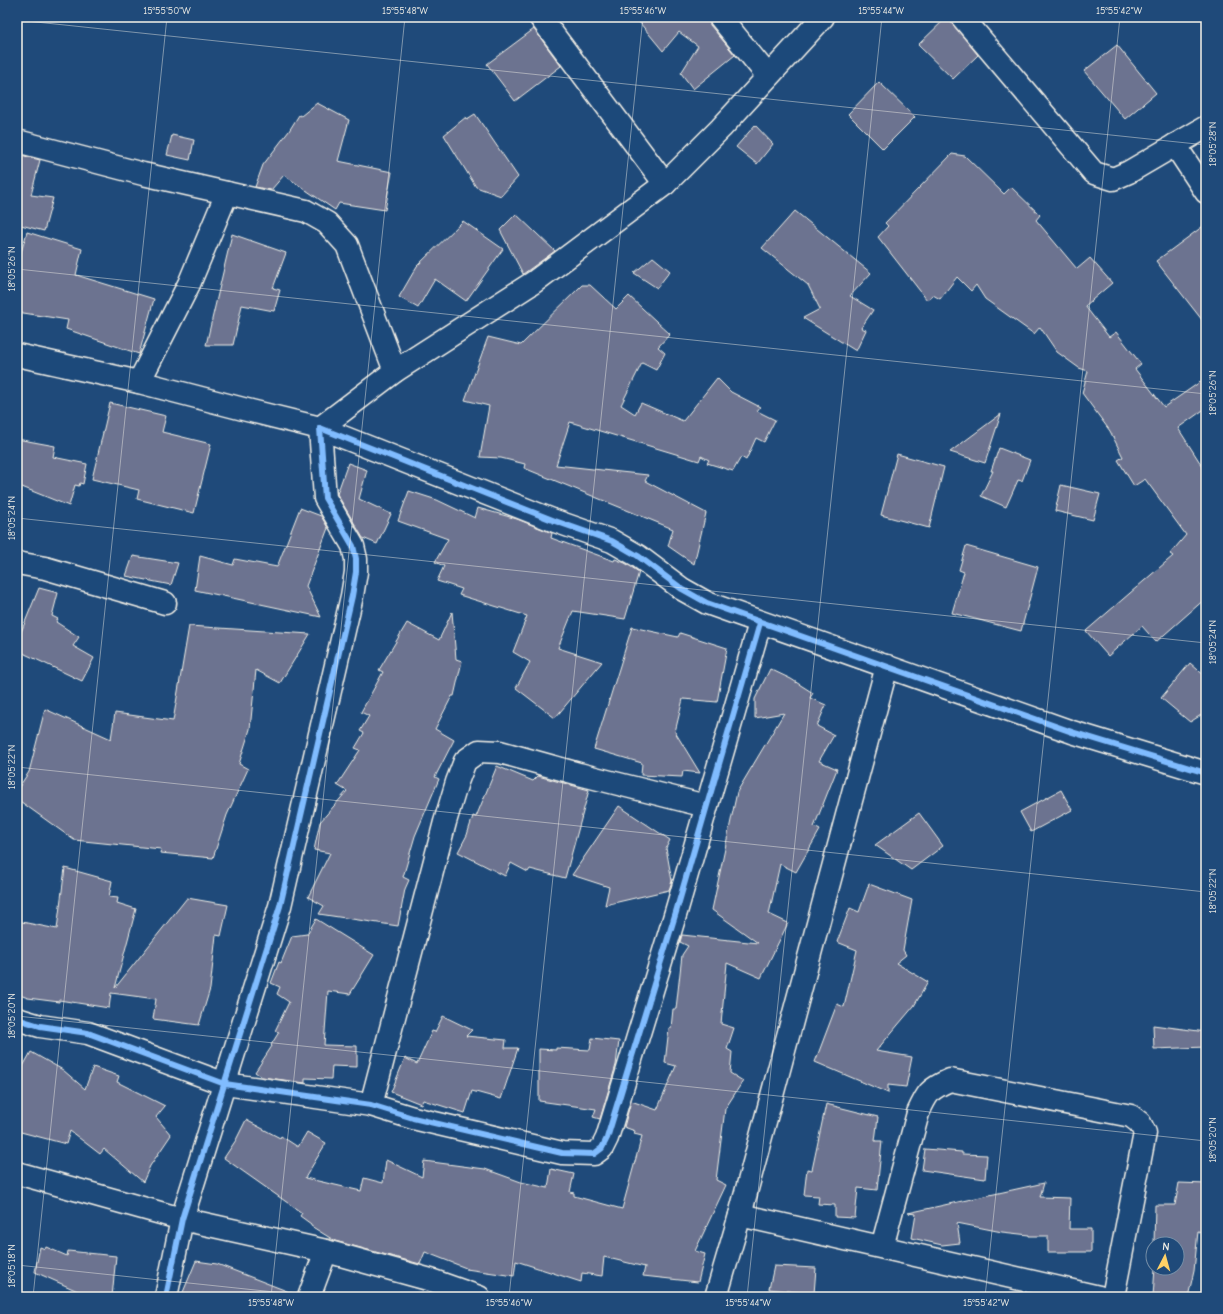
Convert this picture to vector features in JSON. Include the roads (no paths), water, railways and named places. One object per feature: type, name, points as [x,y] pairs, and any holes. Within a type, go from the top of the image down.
[{"type":"street","points":[[540,17],[665,184]]},
{"type":"street","points":[[720,17],[768,76]]},
{"type":"street","points":[[320,428],[395,371],[534,282],[665,184],[721,128],[822,17]]},
{"type":"street","points":[[962,17],[1094,173],[1113,179],[1129,172],[1206,126]]},
{"type":"street","points":[[17,141],[143,174],[306,211],[327,223],[347,245],[395,371]]},
{"type":"street","points":[[1174,145],[1206,192]]},
{"type":"street","points":[[139,382],[189,284],[227,193]]},
{"type":"street","points":[[17,355],[139,382],[320,428],[556,521],[612,541],[638,556],[682,589],[707,603],[1072,732],[1206,773]]},
{"type":"street","points":[[166,1297],[182,1219],[280,906],[352,596],[356,572],[354,546],[326,498],[320,428]]},
{"type":"street","points":[[17,563],[46,568],[165,603]]},
{"type":"street","points":[[17,1019],[40,1026],[88,1033],[225,1084],[371,1105],[413,1118],[562,1153],[594,1154],[602,1148],[607,1138],[653,990],[760,623]]},
{"type":"street","points":[[716,1297],[740,1215],[887,666]]},
{"type":"street","points":[[371,1105],[445,822],[465,761],[479,751],[500,752],[579,774],[706,806]]},
{"type":"street","points":[[882,1247],[918,1113],[926,1095],[936,1086],[950,1080],[1131,1116],[1140,1123],[1145,1133],[1113,1297]]},
{"type":"street","points":[[17,1173],[182,1219],[326,1251],[431,1280],[479,1297]]},
{"type":"street","points":[[740,1215],[1099,1297]]},
{"type":"street","points":[[309,1297],[326,1251]]}]
